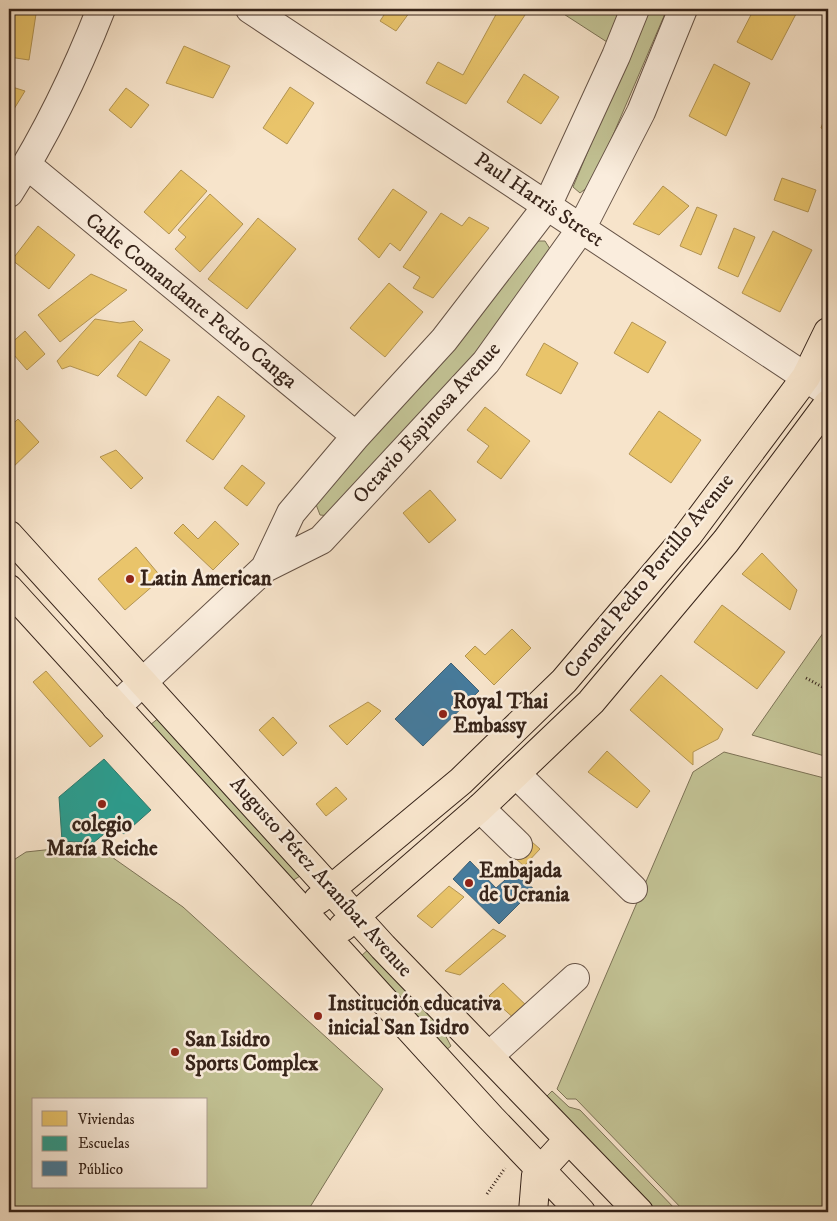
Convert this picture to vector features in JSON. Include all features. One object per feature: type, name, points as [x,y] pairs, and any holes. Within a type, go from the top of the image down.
[{"type":"main road","name":"Coronel Pedro Portillo Avenue","points":[[303,912],[461,781],[564,681],[688,535],[806,377],[828,332]]},
{"type":"main road","name":"Coronel Pedro Portillo Avenue","points":[[328,939],[357,916],[480,808],[603,687],[726,541],[828,404]]},
{"type":"main road","name":"Augusto Pérez Araníbar Avenue","points":[[9,535],[357,916],[383,947],[639,1212]]},
{"type":"main road","name":"Augusto Pérez Araníbar Avenue","points":[[9,589],[539,1170],[581,1212]]},
{"type":"main road","points":[[401,830],[397,846],[402,855],[411,860],[423,859]]},
{"type":"main road","points":[[533,1212],[533,1187],[539,1170],[568,1140]]},
{"type":"street","points":[[9,193],[27,165],[73,76],[101,9]]},
{"type":"street","name":"Paul Harris Street","points":[[250,9],[828,392]]},
{"type":"street","name":"Octavio Espinosa Avenue","points":[[265,568],[291,513],[356,436],[444,340],[547,206],[616,56],[635,9]]},
{"type":"street","name":"Octavio Espinosa Avenue","points":[[116,707],[265,568],[315,544],[336,525],[486,362],[582,229],[640,112],[683,9]]},
{"type":"street","name":"Calle Comandante Pedro Canga","points":[[27,165],[356,436]]},
{"type":"street","points":[[308,493],[307,503],[310,512],[316,520],[325,525],[336,525]]},
{"type":"street","points":[[516,774],[633,889]]},
{"type":"street","points":[[480,808],[518,845]]},
{"type":"street","points":[[488,1056],[575,978]]},
{"type":"path","points":[[806,678],[828,690]]},
{"type":"path","points":[[488,1194],[505,1169],[505,1164]]},
{"type":"green space","points":[[556,9],[620,9],[607,42]]},
{"type":"green space","points":[[647,9],[667,9],[592,184],[580,193],[573,187]]},
{"type":"green space","points":[[536,241],[545,241],[550,249],[446,399],[331,516],[320,515],[314,499],[434,373]]},
{"type":"green space","points":[[828,626],[828,757],[752,735]]},
{"type":"green space","points":[[160,717],[302,875],[285,885],[145,729]]},
{"type":"green space","points":[[724,752],[828,779],[828,1212],[685,1212],[576,1099],[567,1099],[557,1089],[693,772]]},
{"type":"green space","name":"San Isidro Sports Complex","points":[[63,848],[109,855],[183,907],[383,1089],[307,1212],[9,1212],[9,863],[26,852]]},
{"type":"green space","points":[[372,946],[443,1031],[451,1046],[441,1054],[359,958]]},
{"type":"green space","points":[[552,1091],[569,1107],[580,1110],[678,1212],[650,1212],[544,1099]]},
{"type":"building: Viviendas","points":[[388,9],[412,9],[396,31],[380,21]]},
{"type":"building: Viviendas","points":[[499,9],[512,9],[525,15],[466,104],[426,83],[438,62],[463,75]]},
{"type":"building: Viviendas","points":[[754,9],[780,9],[796,14],[772,60],[737,42]]},
{"type":"building: Viviendas","points":[[9,10],[36,14],[29,60],[9,57]]},
{"type":"building: Viviendas","points":[[184,46],[230,66],[213,98],[166,83]]},
{"type":"building: Viviendas","points":[[714,64],[750,83],[726,136],[689,116]]},
{"type":"building: Viviendas","points":[[524,74],[559,97],[541,124],[507,102]]},
{"type":"building: Viviendas","points":[[9,86],[25,91],[14,109],[9,107]]},
{"type":"building: Viviendas","points":[[290,87],[314,103],[287,144],[263,128]]},
{"type":"building: Viviendas","points":[[126,88],[149,105],[131,128],[109,110]]},
{"type":"building: Viviendas","points":[[828,112],[828,131],[821,128]]},
{"type":"building: Viviendas","points":[[181,170],[207,191],[169,234],[144,212]]},
{"type":"building: Viviendas","points":[[782,178],[816,190],[808,212],[774,200]]},
{"type":"building: Viviendas","points":[[663,186],[689,206],[659,235],[633,224]]},
{"type":"building: Viviendas","points":[[393,189],[427,212],[400,251],[390,243],[379,258],[358,239]]},
{"type":"building: Viviendas","points":[[210,194],[243,224],[200,272],[175,249],[186,237],[178,230]]},
{"type":"building: Viviendas","points":[[697,207],[717,215],[701,255],[680,246]]},
{"type":"building: Viviendas","points":[[441,213],[462,226],[469,217],[489,228],[433,298],[413,288],[420,277],[403,267]]},
{"type":"building: Viviendas","points":[[258,218],[296,249],[247,309],[208,279]]},
{"type":"building: Viviendas","points":[[38,226],[75,255],[49,289],[12,260]]},
{"type":"building: Viviendas","points":[[734,228],[755,237],[738,277],[718,268]]},
{"type":"building: Viviendas","points":[[773,231],[812,250],[780,312],[742,293]]},
{"type":"building: Viviendas","points":[[91,274],[127,290],[60,342],[38,315]]},
{"type":"building: Viviendas","points":[[389,283],[423,312],[385,357],[350,328]]},
{"type":"building: Viviendas","points":[[95,319],[120,323],[134,321],[143,330],[98,376],[70,366],[62,369],[57,361]]},
{"type":"building: Viviendas","points":[[632,322],[666,342],[648,373],[614,353]]},
{"type":"building: Viviendas","points":[[25,331],[45,354],[27,370],[14,355],[9,363],[9,345]]},
{"type":"building: Viviendas","points":[[140,341],[170,360],[146,396],[117,376]]},
{"type":"building: Viviendas","points":[[544,343],[578,363],[561,394],[526,375]]},
{"type":"building: Viviendas","points":[[218,396],[245,416],[213,460],[186,441]]},
{"type":"building: Viviendas","points":[[485,407],[530,441],[501,479],[477,462],[489,446],[467,430]]},
{"type":"building: Viviendas","points":[[659,411],[701,440],[671,483],[629,454]]},
{"type":"building: Viviendas","points":[[18,419],[39,442],[9,471],[9,428]]},
{"type":"building: Viviendas","points":[[116,450],[143,478],[131,489],[100,457]]},
{"type":"building: Viviendas","points":[[242,465],[265,483],[247,506],[224,488]]},
{"type":"building: Viviendas","points":[[430,490],[456,520],[429,543],[403,513]]},
{"type":"building: Viviendas","points":[[215,521],[239,544],[213,570],[174,533],[183,524],[198,539]]},
{"type":"building: Viviendas","name":"Latin American","points":[[136,547],[162,578],[125,610],[98,579]]},
{"type":"building: Viviendas","points":[[762,553],[797,590],[790,610],[742,574]]},
{"type":"building: Viviendas","points":[[722,605],[785,652],[757,689],[694,642]]},
{"type":"building: Viviendas","points":[[512,629],[531,648],[494,685],[465,656],[475,646],[485,655]]},
{"type":"building: Viviendas","points":[[46,671],[103,736],[90,747],[33,682]]},
{"type":"building: Viviendas","points":[[661,675],[723,729],[718,739],[693,752],[693,765],[630,710]]},
{"type":"building: Viviendas","points":[[368,702],[381,711],[347,745],[329,726]]},
{"type":"building: Viviendas","points":[[273,717],[297,743],[283,756],[259,730]]},
{"type":"building: Viviendas","points":[[607,751],[650,791],[637,808],[588,772]]},
{"type":"building: Viviendas","points":[[336,787],[347,799],[326,816],[316,804]]},
{"type":"building: Viviendas","points":[[532,842],[540,849],[524,866],[515,858]]},
{"type":"building: Viviendas","points":[[449,886],[464,897],[432,928],[417,916]]},
{"type":"building: Viviendas","points":[[493,929],[506,936],[460,975],[445,971]]},
{"type":"building: Viviendas","points":[[503,983],[531,1010],[516,1020],[489,996]]},
{"type":"building: Escuelas","name":"colegio María Reiche","points":[[104,759],[151,810],[124,834],[114,826],[93,843],[62,841],[59,797]]},
{"type":"building: Público","points":[[451,663],[479,691],[423,746],[395,719]]},
{"type":"building: Público","points":[[470,861],[496,888],[513,873],[534,889],[499,924],[453,879]]},
{"type":"place","name":"Latin American","points":[[130,579]]},
{"type":"place","name":"Royal Thai Embassy","points":[[443,714]]},
{"type":"place","name":"colegio María Reiche","points":[[102,804]]},
{"type":"place","name":"Embajada de Ucrania","points":[[469,883]]},
{"type":"place","name":"Institución educativa inicial San Isidro","points":[[318,1016]]},
{"type":"place","name":"San Isidro Sports Complex","points":[[175,1052]]}]
